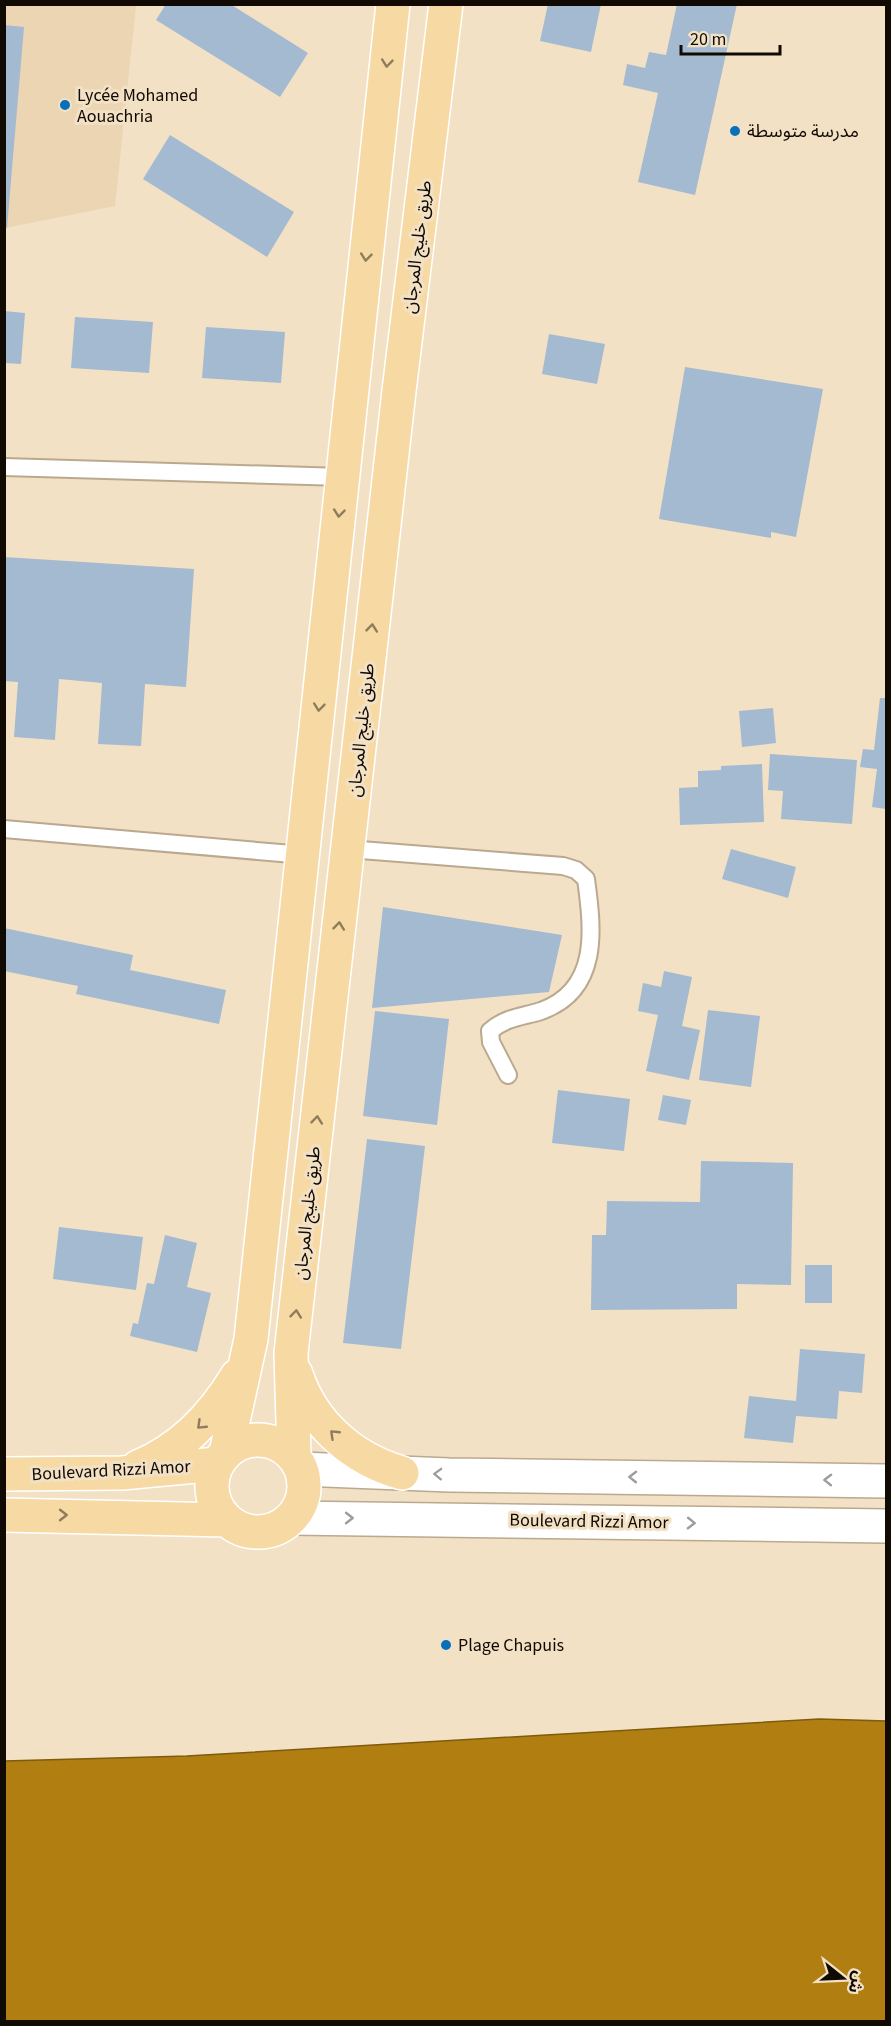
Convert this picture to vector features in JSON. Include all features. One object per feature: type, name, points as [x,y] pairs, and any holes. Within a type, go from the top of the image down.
[{"type":"main road","points":[[222,1458],[238,1443],[253,1440],[268,1440],[282,1446],[297,1463],[304,1482],[303,1495],[291,1518],[271,1530],[248,1531],[227,1520],[218,1508],[213,1494],[212,1479],[222,1458],[251,1339],[393,4]]},
{"type":"main road","name":"طريق خليج المرجان","points":[[297,1463],[291,1353],[399,391],[446,4]]},
{"type":"main road","points":[[352,388],[399,391]]},
{"type":"main road","points":[[122,1473],[158,1458],[204,1423],[237,1375],[251,1339]]},
{"type":"main road","points":[[291,1353],[298,1378],[309,1403],[333,1434],[365,1458],[402,1473]]},
{"type":"main road","name":"Boulevard Rizzi Amor","points":[[4,1474],[122,1473],[222,1458]]},
{"type":"main road","points":[[297,1463],[402,1473],[886,1481]]},
{"type":"main road","points":[[4,1515],[227,1520]]},
{"type":"main road","name":"Boulevard Rizzi Amor","points":[[291,1518],[886,1526]]},
{"type":"lane","points":[[4,467],[343,477]]},
{"type":"lane","points":[[4,829],[304,855]]},
{"type":"lane","points":[[348,849],[562,866],[576,870],[586,879],[591,912],[589,965],[567,998],[543,1010],[502,1021],[490,1031],[491,1042],[508,1075]]},
{"type":"shaded area","name":"Lycée Mohamed Aouachria","points":[[4,5],[136,5],[115,206],[5,228]]},
{"type":"shaded area","points":[[819,1719],[886,1721],[886,2021],[5,2021],[5,1761],[187,1756]]},
{"type":"building","points":[[166,4],[230,4],[308,53],[280,97],[156,20]]},
{"type":"building","points":[[548,4],[601,4],[591,52],[540,41]]},
{"type":"building","points":[[677,4],[737,4],[695,195],[638,182],[658,93],[623,85],[627,64],[645,68],[649,52],[666,55]]},
{"type":"building","points":[[4,25],[24,27],[7,228],[4,228]]},
{"type":"building","points":[[170,135],[294,212],[267,257],[143,179]]},
{"type":"building","points":[[4,311],[25,313],[21,364],[4,363]]},
{"type":"building","points":[[75,317],[153,322],[149,373],[71,368]]},
{"type":"building","points":[[206,327],[285,332],[281,383],[202,378]]},
{"type":"building","points":[[549,334],[605,344],[597,384],[542,374]]},
{"type":"building","points":[[685,367],[823,389],[796,537],[771,532],[771,538],[659,519]]},
{"type":"building","points":[[4,557],[194,569],[186,687],[145,684],[141,746],[98,744],[102,683],[59,679],[55,740],[14,737],[18,682],[4,681]]},
{"type":"building","points":[[880,698],[886,698],[886,809],[872,807],[877,769],[860,767],[863,749],[874,750]]},
{"type":"building","points":[[773,708],[776,743],[742,747],[739,711]]},
{"type":"building","points":[[770,754],[857,760],[852,824],[781,819],[783,791],[768,790]]},
{"type":"building","points":[[762,764],[764,822],[680,825],[679,788],[698,787],[698,771],[721,770],[721,766]]},
{"type":"building","points":[[731,849],[796,867],[788,898],[722,879]]},
{"type":"building","points":[[383,907],[562,935],[549,992],[372,1008]]},
{"type":"building","points":[[4,928],[133,955],[130,970],[226,990],[219,1024],[76,994],[78,986],[4,971]]},
{"type":"building","points":[[664,971],[692,977],[682,1026],[700,1030],[689,1080],[646,1071],[658,1015],[638,1011],[643,983],[661,987]]},
{"type":"building","points":[[708,1010],[760,1016],[751,1087],[699,1080]]},
{"type":"building","points":[[375,1011],[449,1019],[437,1125],[363,1116]]},
{"type":"building","points":[[558,1090],[630,1099],[624,1151],[552,1143]]},
{"type":"building","points":[[663,1095],[691,1100],[686,1125],[658,1120]]},
{"type":"building","points":[[367,1139],[425,1146],[401,1349],[343,1343]]},
{"type":"building","points":[[701,1161],[793,1163],[791,1285],[737,1284],[737,1309],[591,1310],[592,1235],[606,1235],[607,1201],[700,1202]]},
{"type":"building","points":[[59,1227],[143,1237],[136,1290],[53,1279]]},
{"type":"building","points":[[165,1235],[197,1243],[187,1287],[211,1293],[197,1352],[130,1336],[133,1323],[138,1324],[147,1283],[154,1284]]},
{"type":"building","points":[[805,1265],[832,1265],[832,1303],[805,1303]]},
{"type":"building","points":[[800,1349],[865,1354],[862,1393],[839,1391],[837,1419],[796,1416],[793,1443],[744,1438],[749,1396],[796,1401]]},
{"type":"place","name":"Lycée Mohamed Aouachria","points":[[65,105]]},
{"type":"place","name":"مدرسة متوسطة","points":[[735,131]]},
{"type":"place","name":"Plage Chapuis","points":[[446,1645]]}]
